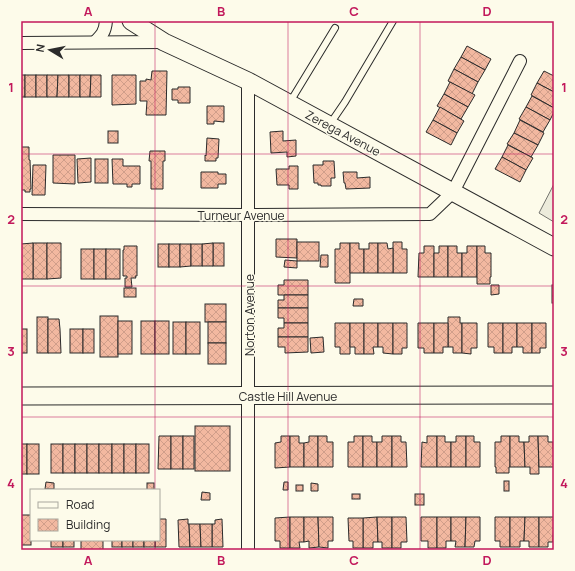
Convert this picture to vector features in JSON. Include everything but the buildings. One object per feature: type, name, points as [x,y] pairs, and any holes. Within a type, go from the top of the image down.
[{"type":"street","points":[[94,42],[102,35],[105,29],[106,21]]},
{"type":"street","name":"Zerega Avenue","points":[[131,21],[164,42],[248,81],[554,247]]},
{"type":"street","points":[[21,43],[164,42]]},
{"type":"street","name":"Turneur Avenue","points":[[21,214],[430,214],[453,192],[520,61]]},
{"type":"street","name":"Norton Avenue","points":[[248,81],[248,550]]},
{"type":"street","name":"Castle Hill Avenue","points":[[21,396],[554,395]]},
{"type":"lane","points":[[329,125],[346,102],[393,21]]},
{"type":"lane","points":[[290,104],[335,28]]},
{"type":"shaded area","points":[[554,184],[554,222],[539,213]]}]
